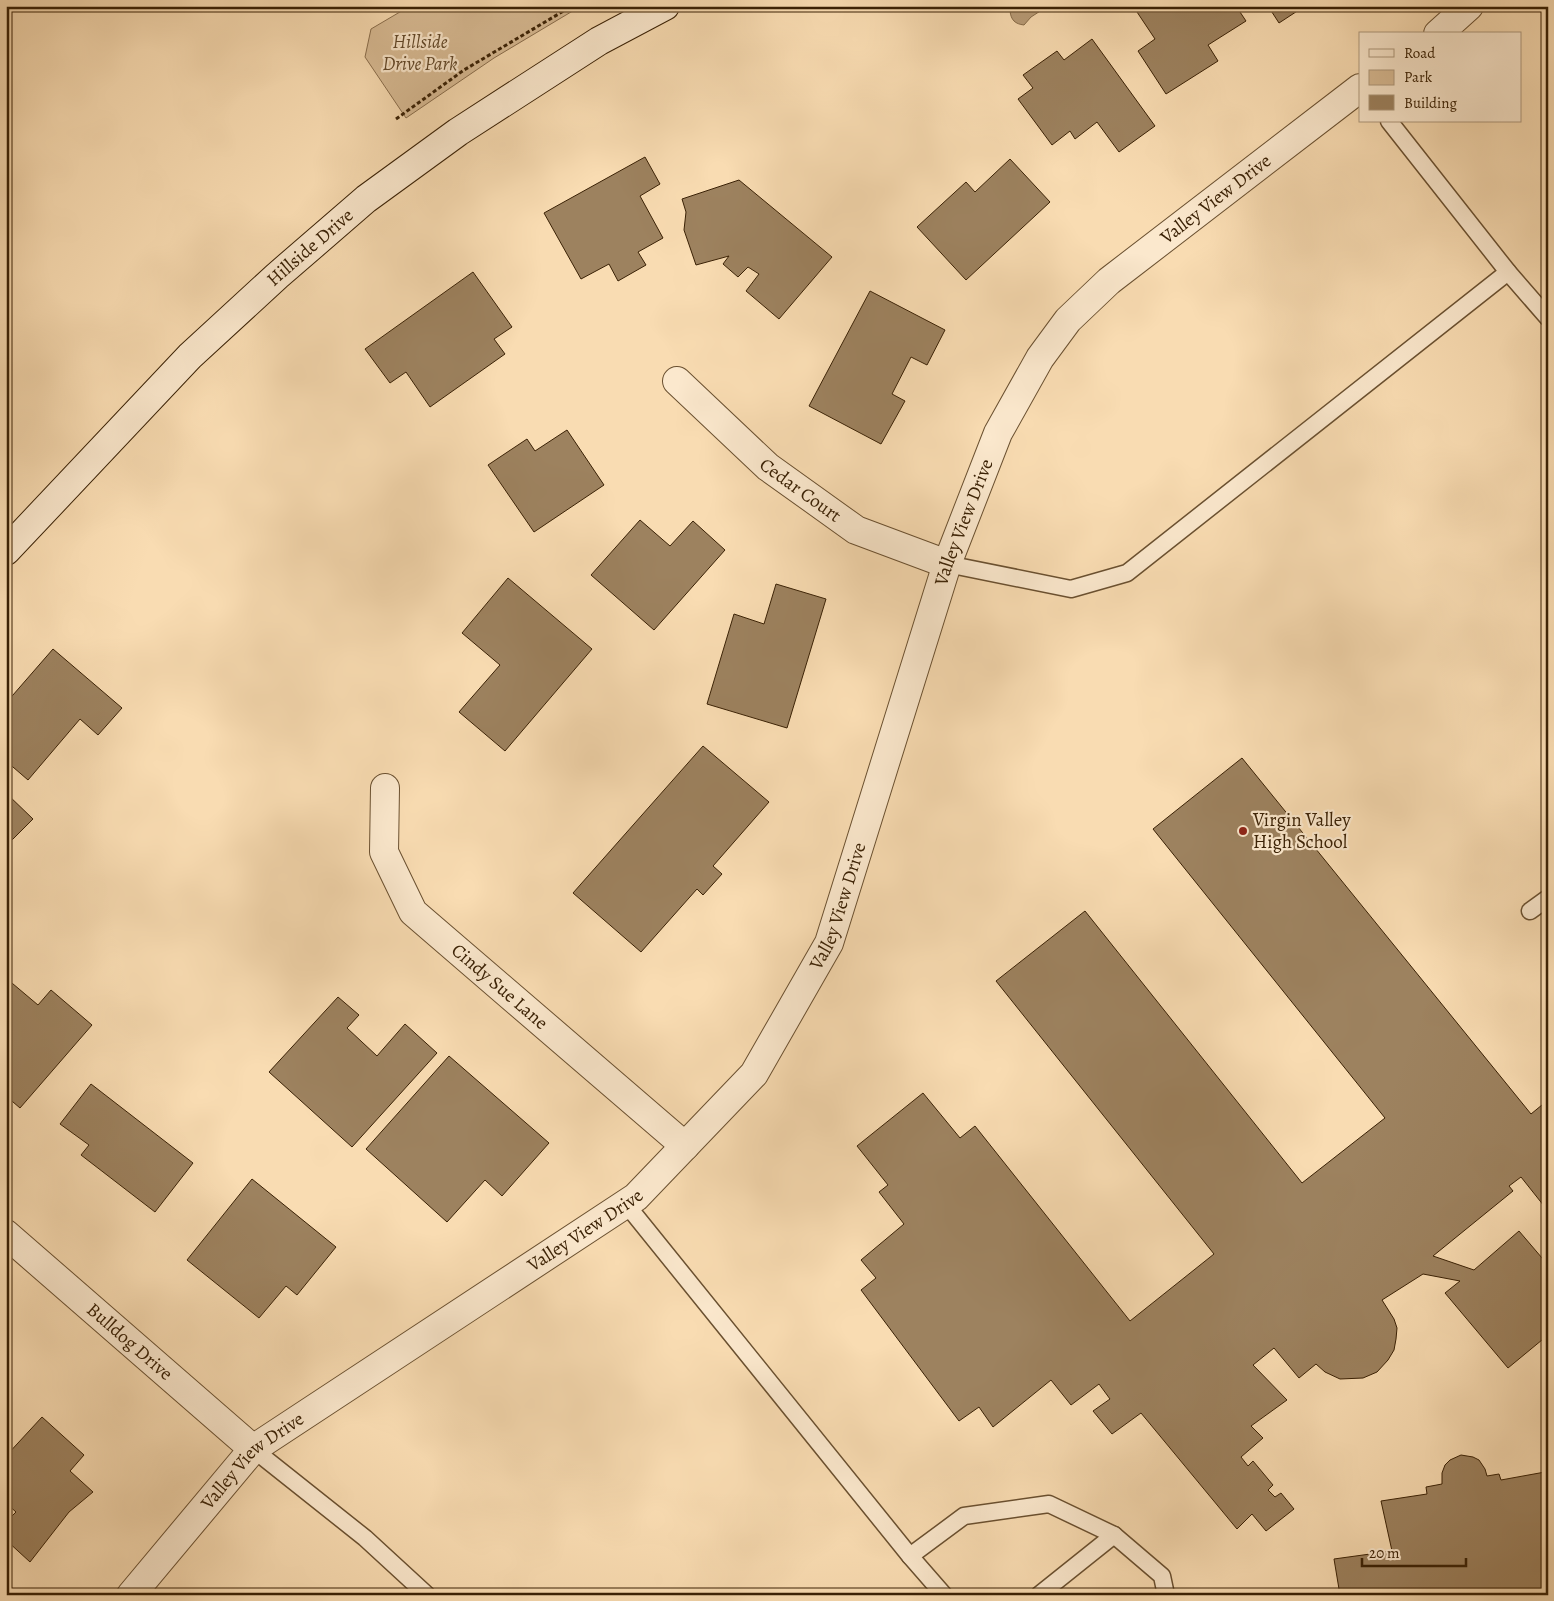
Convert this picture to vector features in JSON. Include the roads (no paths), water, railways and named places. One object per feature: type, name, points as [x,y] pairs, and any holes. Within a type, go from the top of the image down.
[{"type":"street","name":"Hillside Drive","points":[[6,550],[190,356],[277,276],[366,199],[458,132],[599,41],[664,6]]},
{"type":"street","points":[[1440,32],[1469,6]]},
{"type":"street","name":"Valley View Drive","points":[[130,1595],[253,1449],[636,1197],[754,1074],[829,944],[947,564],[998,433],[1040,358],[1068,320],[1109,281],[1359,89]]},
{"type":"street","name":"Cedar Court","points":[[677,381],[768,467],[856,530],[947,564]]},
{"type":"street","name":"Cindy Sue Lane","points":[[385,788],[384,852],[413,912],[685,1146]]},
{"type":"street","name":"Bulldog Drive","points":[[6,1234],[253,1449]]},
{"type":"lane","points":[[1391,122],[1508,272],[1548,318]]},
{"type":"lane","points":[[947,564],[1071,589],[1127,573],[1508,272]]},
{"type":"lane","points":[[1530,911],[1548,898]]},
{"type":"lane","points":[[626,1204],[910,1556],[944,1595]]},
{"type":"lane","points":[[253,1449],[365,1538],[427,1595]]},
{"type":"lane","points":[[910,1556],[964,1516],[1049,1504],[1114,1535],[1162,1576],[1166,1595]]},
{"type":"lane","points":[[1040,1595],[1114,1535]]},
{"type":"place","name":"Virgin Valley High School","points":[[1243,831]]},
{"type":"park label","name":"Hillside Drive Park","points":[[420,53]]}]
